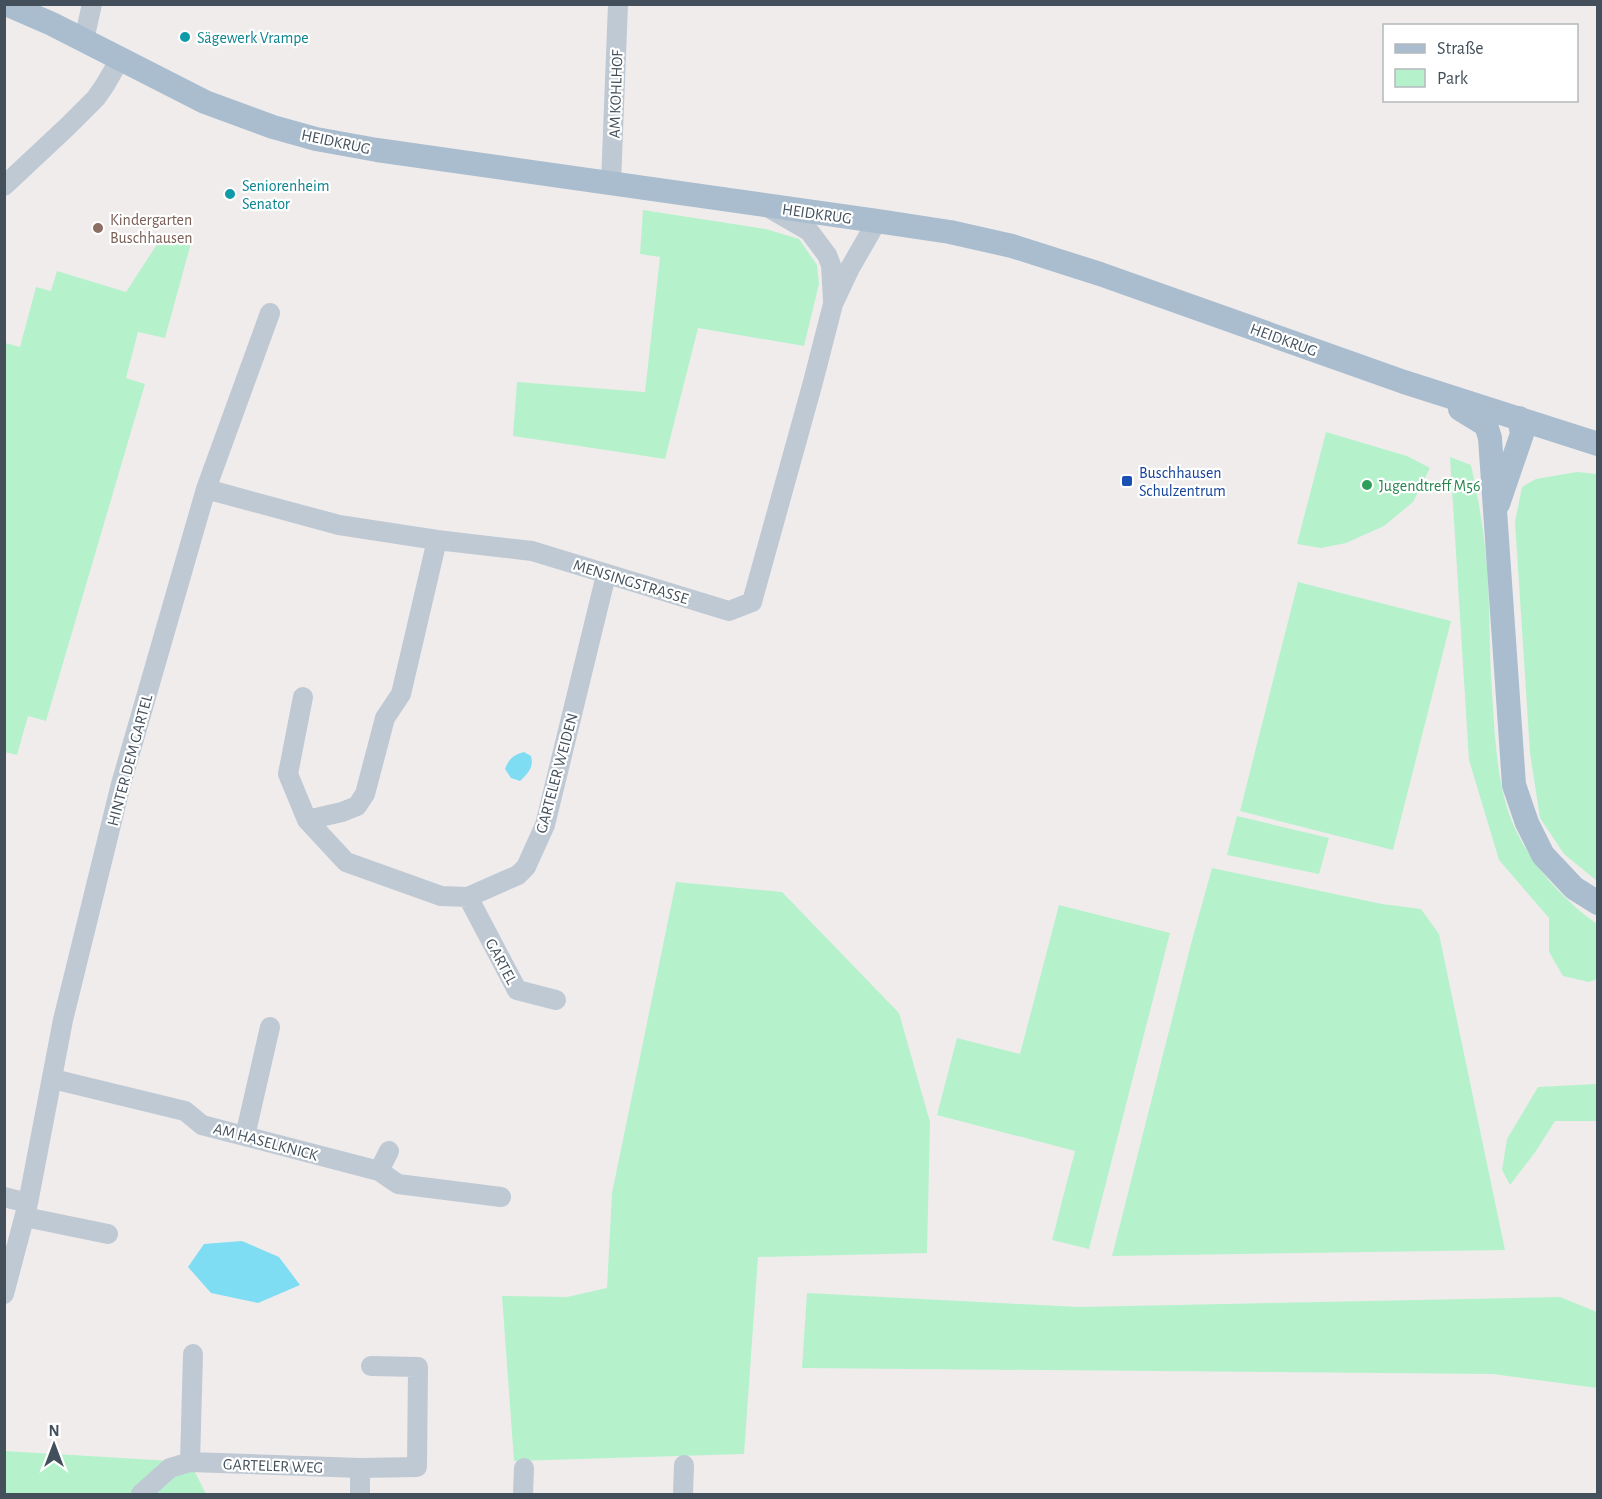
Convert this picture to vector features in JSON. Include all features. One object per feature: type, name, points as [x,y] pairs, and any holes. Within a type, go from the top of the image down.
[{"type":"main road","name":"HEIDKRUG","points":[[6,4],[44,20],[205,102],[273,127],[316,139],[377,150],[950,232],[1012,246],[1100,274],[1404,382],[1598,444]]},
{"type":"main road","points":[[1404,382],[1486,424],[1490,438],[1514,784],[1527,823],[1543,855],[1574,888],[1598,903]]},
{"type":"main road","points":[[1490,438],[1501,426],[1519,418],[1522,434],[1519,447],[1495,512]]},
{"type":"main road","points":[[1519,447],[1534,437],[1557,431]]},
{"type":"street","points":[[84,40],[92,4]]},
{"type":"street","name":"AM KOHLHOF","points":[[611,183],[618,4]]},
{"type":"street","points":[[4,186],[96,98],[105,85],[114,55]]},
{"type":"street","name":"MENSINGSTRASSE","points":[[766,206],[809,231],[827,255],[831,265],[833,304]]},
{"type":"street","name":"MENSINGSTRASSE","points":[[206,489],[339,525],[532,551],[729,610],[752,602],[833,304],[850,268],[877,221]]},
{"type":"street","name":"HINTER DEM GARTEL","points":[[4,1294],[26,1210],[63,1020],[117,798],[206,489],[270,313]]},
{"type":"street","points":[[307,820],[357,807],[365,794],[385,718],[401,694],[437,540]]},
{"type":"street","name":"GARTELER WEIDEN","points":[[303,697],[288,774],[307,820],[346,862],[441,896],[468,897],[518,875],[526,867],[545,825],[606,574]]},
{"type":"street","name":"GARTEL","points":[[468,897],[517,990],[556,999]]},
{"type":"street","points":[[245,1136],[270,1027]]},
{"type":"street","name":"AM HASELKNICK","points":[[53,1079],[185,1111],[202,1125],[379,1171],[398,1184],[501,1197]]},
{"type":"street","points":[[379,1171],[389,1150]]},
{"type":"street","points":[[4,1197],[26,1210],[108,1234]]},
{"type":"street","points":[[190,1462],[194,1354]]},
{"type":"street","name":"GARTELER WEG","points":[[141,1494],[170,1468],[190,1462],[360,1468],[417,1467],[418,1366],[371,1366]]},
{"type":"street","points":[[683,1494],[684,1465]]},
{"type":"street","points":[[360,1468],[360,1494]]},
{"type":"street","points":[[523,1494],[524,1468]]},
{"type":"green space","points":[[643,210],[766,229],[799,239],[817,265],[819,284],[804,346],[698,328],[665,459],[513,436],[517,382],[645,392],[660,257],[640,254]]},
{"type":"green space","points":[[163,235],[191,243],[165,338],[138,332],[126,378],[145,384],[46,721],[28,716],[17,755],[5,752],[5,343],[20,347],[36,287],[51,291],[57,271],[126,292]]},
{"type":"green space","name":"Jugendtreff M56","points":[[1326,432],[1407,456],[1430,468],[1413,502],[1384,526],[1346,543],[1321,548],[1297,544]]},
{"type":"green space","points":[[1450,457],[1471,465],[1481,516],[1488,579],[1494,729],[1498,767],[1506,803],[1518,835],[1536,864],[1558,891],[1597,924],[1597,979],[1589,982],[1563,976],[1549,952],[1549,918],[1499,860],[1469,760]]},
{"type":"green space","points":[[1577,472],[1597,474],[1597,881],[1564,854],[1540,818],[1530,753],[1515,522],[1522,487],[1536,479]]},
{"type":"green space","points":[[1298,582],[1451,621],[1393,850],[1240,811]]},
{"type":"green space","points":[[1237,816],[1329,838],[1319,874],[1227,855]]},
{"type":"green space","points":[[1212,868],[1382,904],[1421,909],[1439,934],[1505,1250],[1112,1256]]},
{"type":"green space","points":[[676,882],[782,892],[899,1013],[930,1122],[927,1253],[758,1257],[744,1454],[514,1461],[502,1296],[567,1297],[607,1288],[612,1193]]},
{"type":"green space","points":[[1059,905],[1170,933],[1089,1249],[1052,1240],[1075,1151],[937,1115],[957,1038],[1020,1054]]},
{"type":"green space","points":[[1597,1084],[1597,1121],[1555,1121],[1510,1185],[1502,1170],[1507,1139],[1538,1087]]},
{"type":"green space","points":[[807,1293],[1078,1307],[1560,1297],[1597,1312],[1597,1388],[1493,1374],[802,1368]]},
{"type":"green space","points":[[4,1451],[190,1462],[206,1494],[5,1494]]},
{"type":"water","points":[[524,752],[531,756],[532,764],[528,773],[520,781],[511,778],[505,769],[512,758]]},
{"type":"water","points":[[242,1241],[279,1257],[300,1285],[258,1303],[211,1293],[188,1267],[204,1244]]},
{"type":"place","name":"Sägewerk Vrampe","points":[[185,37]]},
{"type":"place","name":"Seniorenheim Senator","points":[[230,194]]},
{"type":"place","name":"Kindergarten Buschhausen","points":[[98,228]]},
{"type":"place","name":"Buschhausen Schulzentrum","points":[[1127,481]]},
{"type":"place","name":"Jugendtreff M56","points":[[1367,485]]}]
